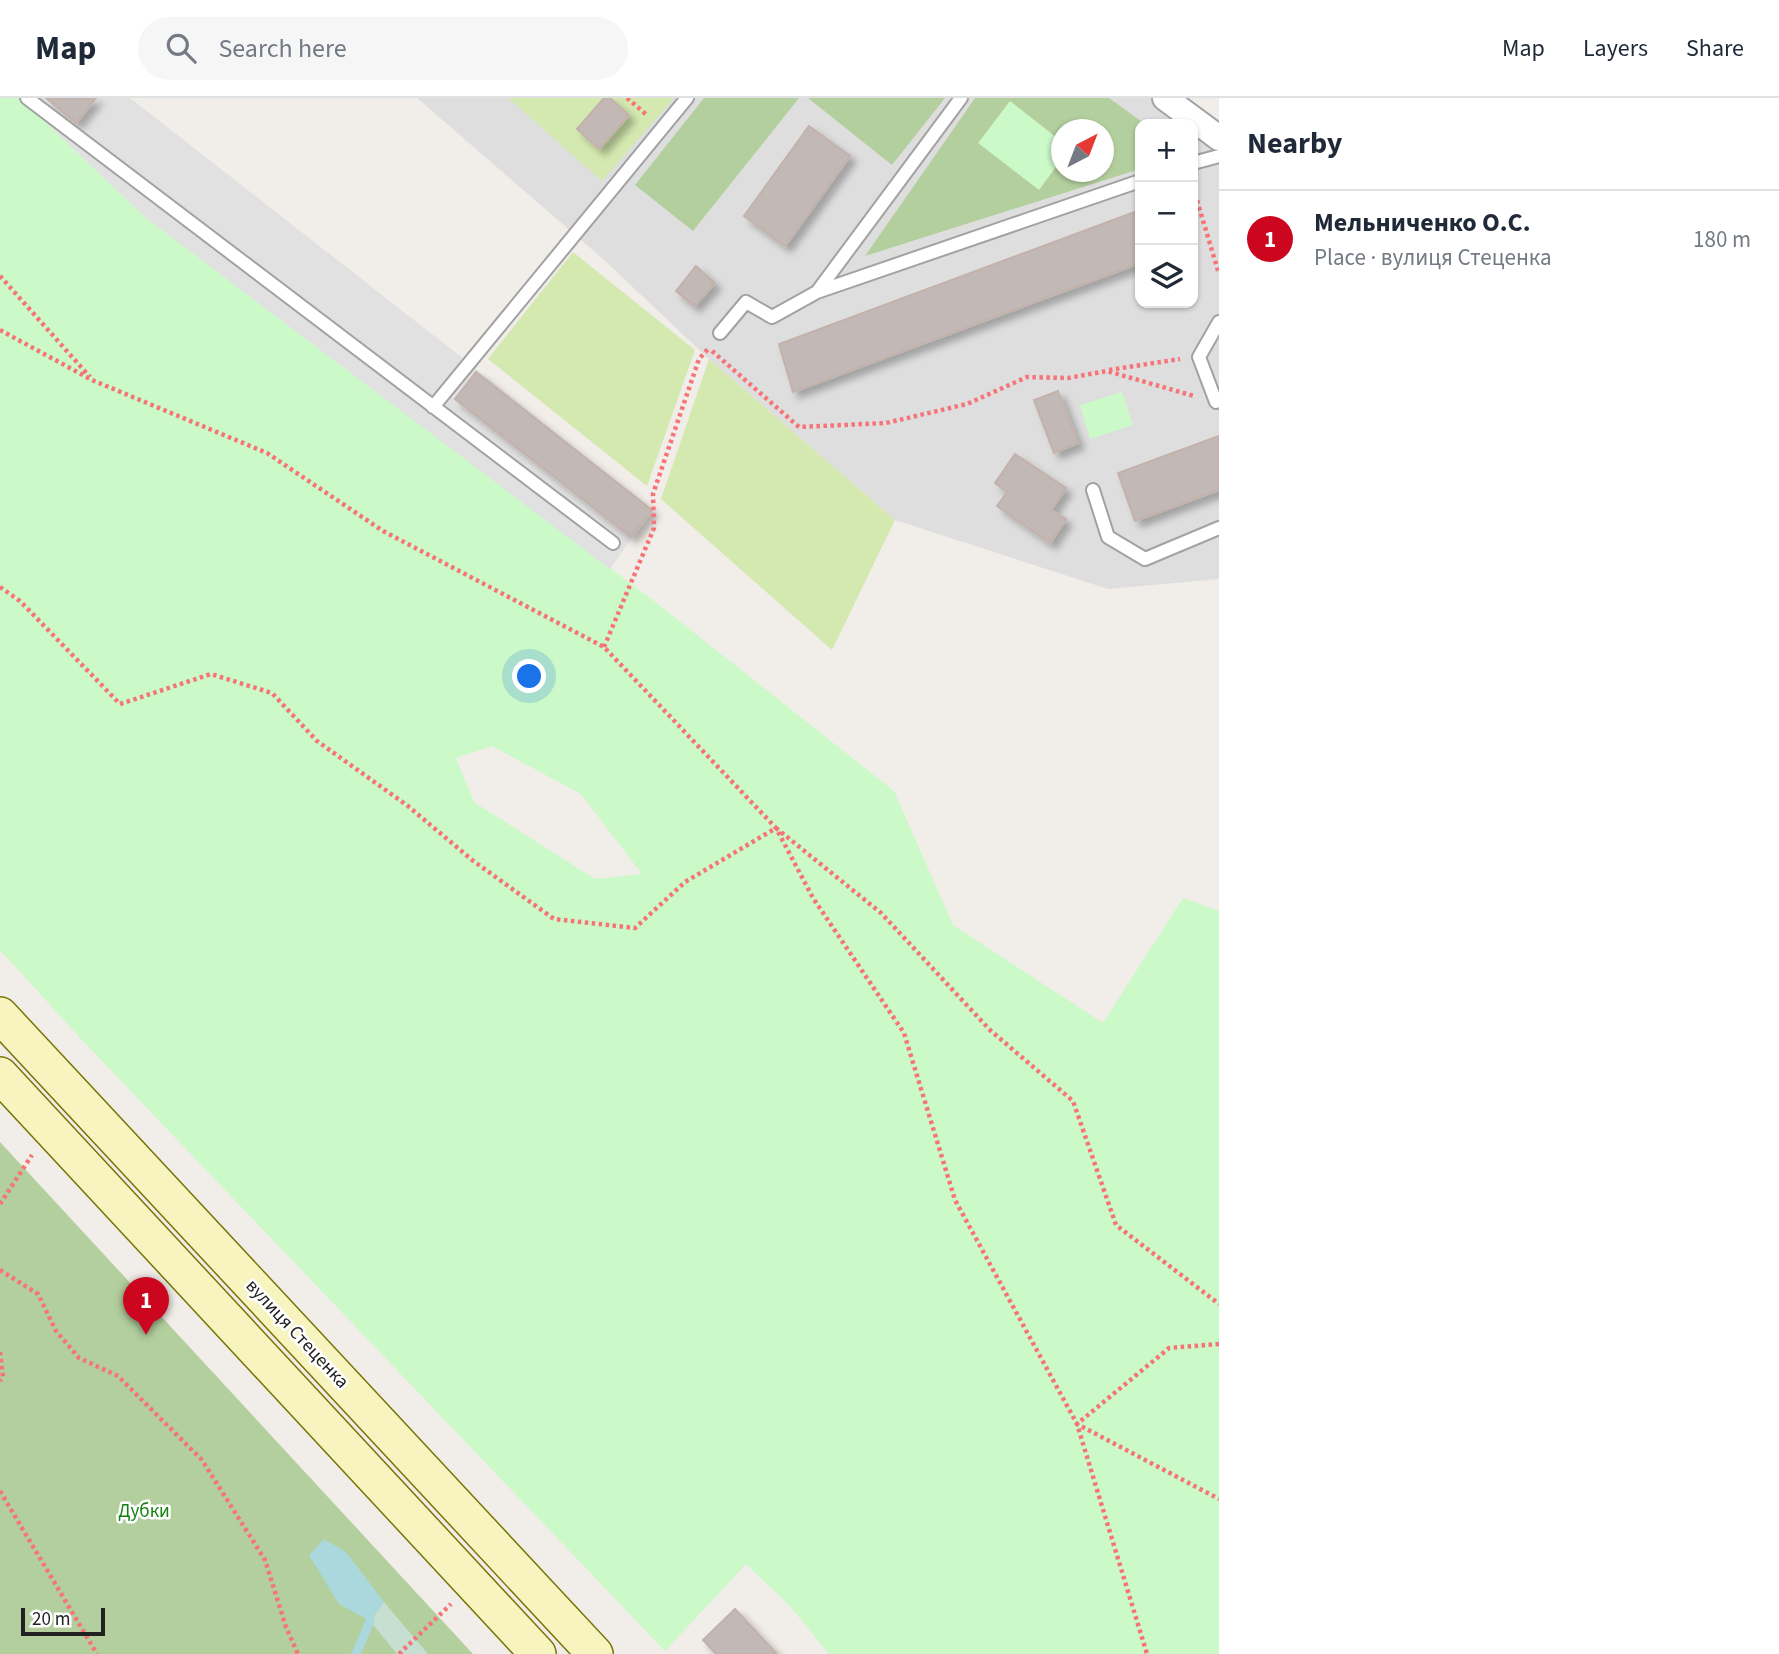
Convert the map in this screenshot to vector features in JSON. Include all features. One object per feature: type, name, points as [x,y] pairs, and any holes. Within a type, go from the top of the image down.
[{"type":"main road","name":"вулиця Стеценка","points":[[0,1014],[595,1654]]},
{"type":"main road","points":[[0,1075],[538,1654]]},
{"type":"street","points":[[1165,98],[1219,138]]},
{"type":"lane","points":[[27,98],[612,543]]},
{"type":"lane","points":[[433,407],[687,98]]},
{"type":"lane","points":[[817,292],[961,98]]},
{"type":"lane","points":[[1198,162],[1219,156]]},
{"type":"lane","points":[[720,333],[746,302],[772,317],[817,292],[1137,182]]},
{"type":"lane","points":[[1216,402],[1199,357],[1219,322]]},
{"type":"lane","points":[[1093,490],[1108,537],[1145,559],[1219,528]]},
{"type":"path","points":[[627,98],[662,128]]},
{"type":"path","points":[[1198,204],[1219,274]]},
{"type":"path","points":[[0,276],[92,380]]},
{"type":"path","points":[[0,330],[92,380],[267,453],[383,531],[604,648],[776,828],[881,913],[990,1030],[1073,1101],[1116,1225],[1219,1304]]},
{"type":"path","points":[[604,648],[654,528],[653,494],[699,359],[720,333]]},
{"type":"path","points":[[708,348],[799,427],[886,423],[967,404],[1027,377],[1068,378],[1199,357]]},
{"type":"path","points":[[1107,371],[1216,402]]},
{"type":"path","points":[[0,587],[20,601],[120,704],[211,674],[272,693],[317,741],[554,919],[635,928],[685,882],[776,828]]},
{"type":"path","points":[[776,828],[813,898],[904,1033],[955,1200],[1077,1424],[1147,1654]]},
{"type":"path","points":[[0,1204],[38,1145]]},
{"type":"path","points":[[0,1270],[38,1294],[56,1331],[79,1358],[118,1376],[202,1460],[265,1560],[286,1627],[298,1654]]},
{"type":"path","points":[[1077,1424],[1169,1348],[1219,1343]]},
{"type":"path","points":[[0,1352],[3,1377],[0,1381]]},
{"type":"path","points":[[1077,1424],[1219,1499]]},
{"type":"path","points":[[0,1491],[97,1654]]},
{"type":"path","points":[[399,1654],[455,1600]]},
{"type":"shaded area","points":[[20,98],[130,98],[469,363],[652,510],[610,569],[146,218]]},
{"type":"shaded area","points":[[417,98],[1153,98],[1181,119],[1135,119],[1135,308],[1198,308],[1198,132],[1219,147],[1219,579],[1108,589],[895,520],[709,359],[603,259]]},
{"type":"green space","points":[[0,98],[20,98],[146,218],[654,601],[894,791],[953,925],[1103,1023],[1183,898],[1219,911],[1219,1654],[829,1654],[789,1605],[746,1564],[665,1651],[84,1042],[0,950]],"holes":[[[492,746],[581,794],[642,874],[595,879],[474,802],[456,758]]]},
{"type":"green space","points":[[508,98],[674,98],[602,181]]},
{"type":"green space","points":[[704,98],[799,98],[693,231],[635,185]]},
{"type":"green space","points":[[808,98],[945,98],[892,165]]},
{"type":"green space","points":[[975,98],[1109,98],[1138,119],[1135,119],[1135,171],[1114,177],[1114,119],[1051,119],[1051,182],[1099,182],[865,256]]},
{"type":"green space","points":[[1010,101],[1051,133],[1051,174],[1039,190],[978,143]]},
{"type":"green space","points":[[573,252],[695,350],[647,486],[488,359]]},
{"type":"green space","points":[[709,359],[895,520],[832,650],[661,499]]},
{"type":"green space","points":[[1122,392],[1133,425],[1090,439],[1080,405]]},
{"type":"green space","name":"Дубки","points":[[0,1142],[473,1654],[0,1654]]},
{"type":"green space","points":[[384,1602],[428,1654],[397,1654],[370,1621]]},
{"type":"water","points":[[324,1539],[346,1552],[384,1602],[370,1621],[339,1604],[309,1555]]},
{"type":"building","points":[[46,98],[96,98],[76,123]]},
{"type":"building","points":[[604,98],[610,98],[629,115],[599,149],[577,129]]},
{"type":"building","points":[[809,126],[850,156],[785,246],[744,216]]},
{"type":"building","points":[[1135,212],[1135,265],[793,392],[779,344]]},
{"type":"building","points":[[696,266],[715,283],[694,306],[676,291]]},
{"type":"building","points":[[476,372],[652,510],[631,537],[455,399]]},
{"type":"building","points":[[1058,391],[1078,443],[1054,453],[1034,400]]},
{"type":"building","points":[[1219,436],[1219,490],[1135,521],[1118,473]]},
{"type":"building","points":[[1015,454],[1066,488],[1051,510],[1066,519],[1050,543],[997,506],[1007,492],[995,483]]},
{"type":"building","points":[[735,1609],[777,1654],[716,1654],[703,1640]]},
{"type":"waterway","points":[[356,1654],[370,1621]]},
{"type":"place","name":"Мельниченко О.С.","points":[[146,1335]]}]
